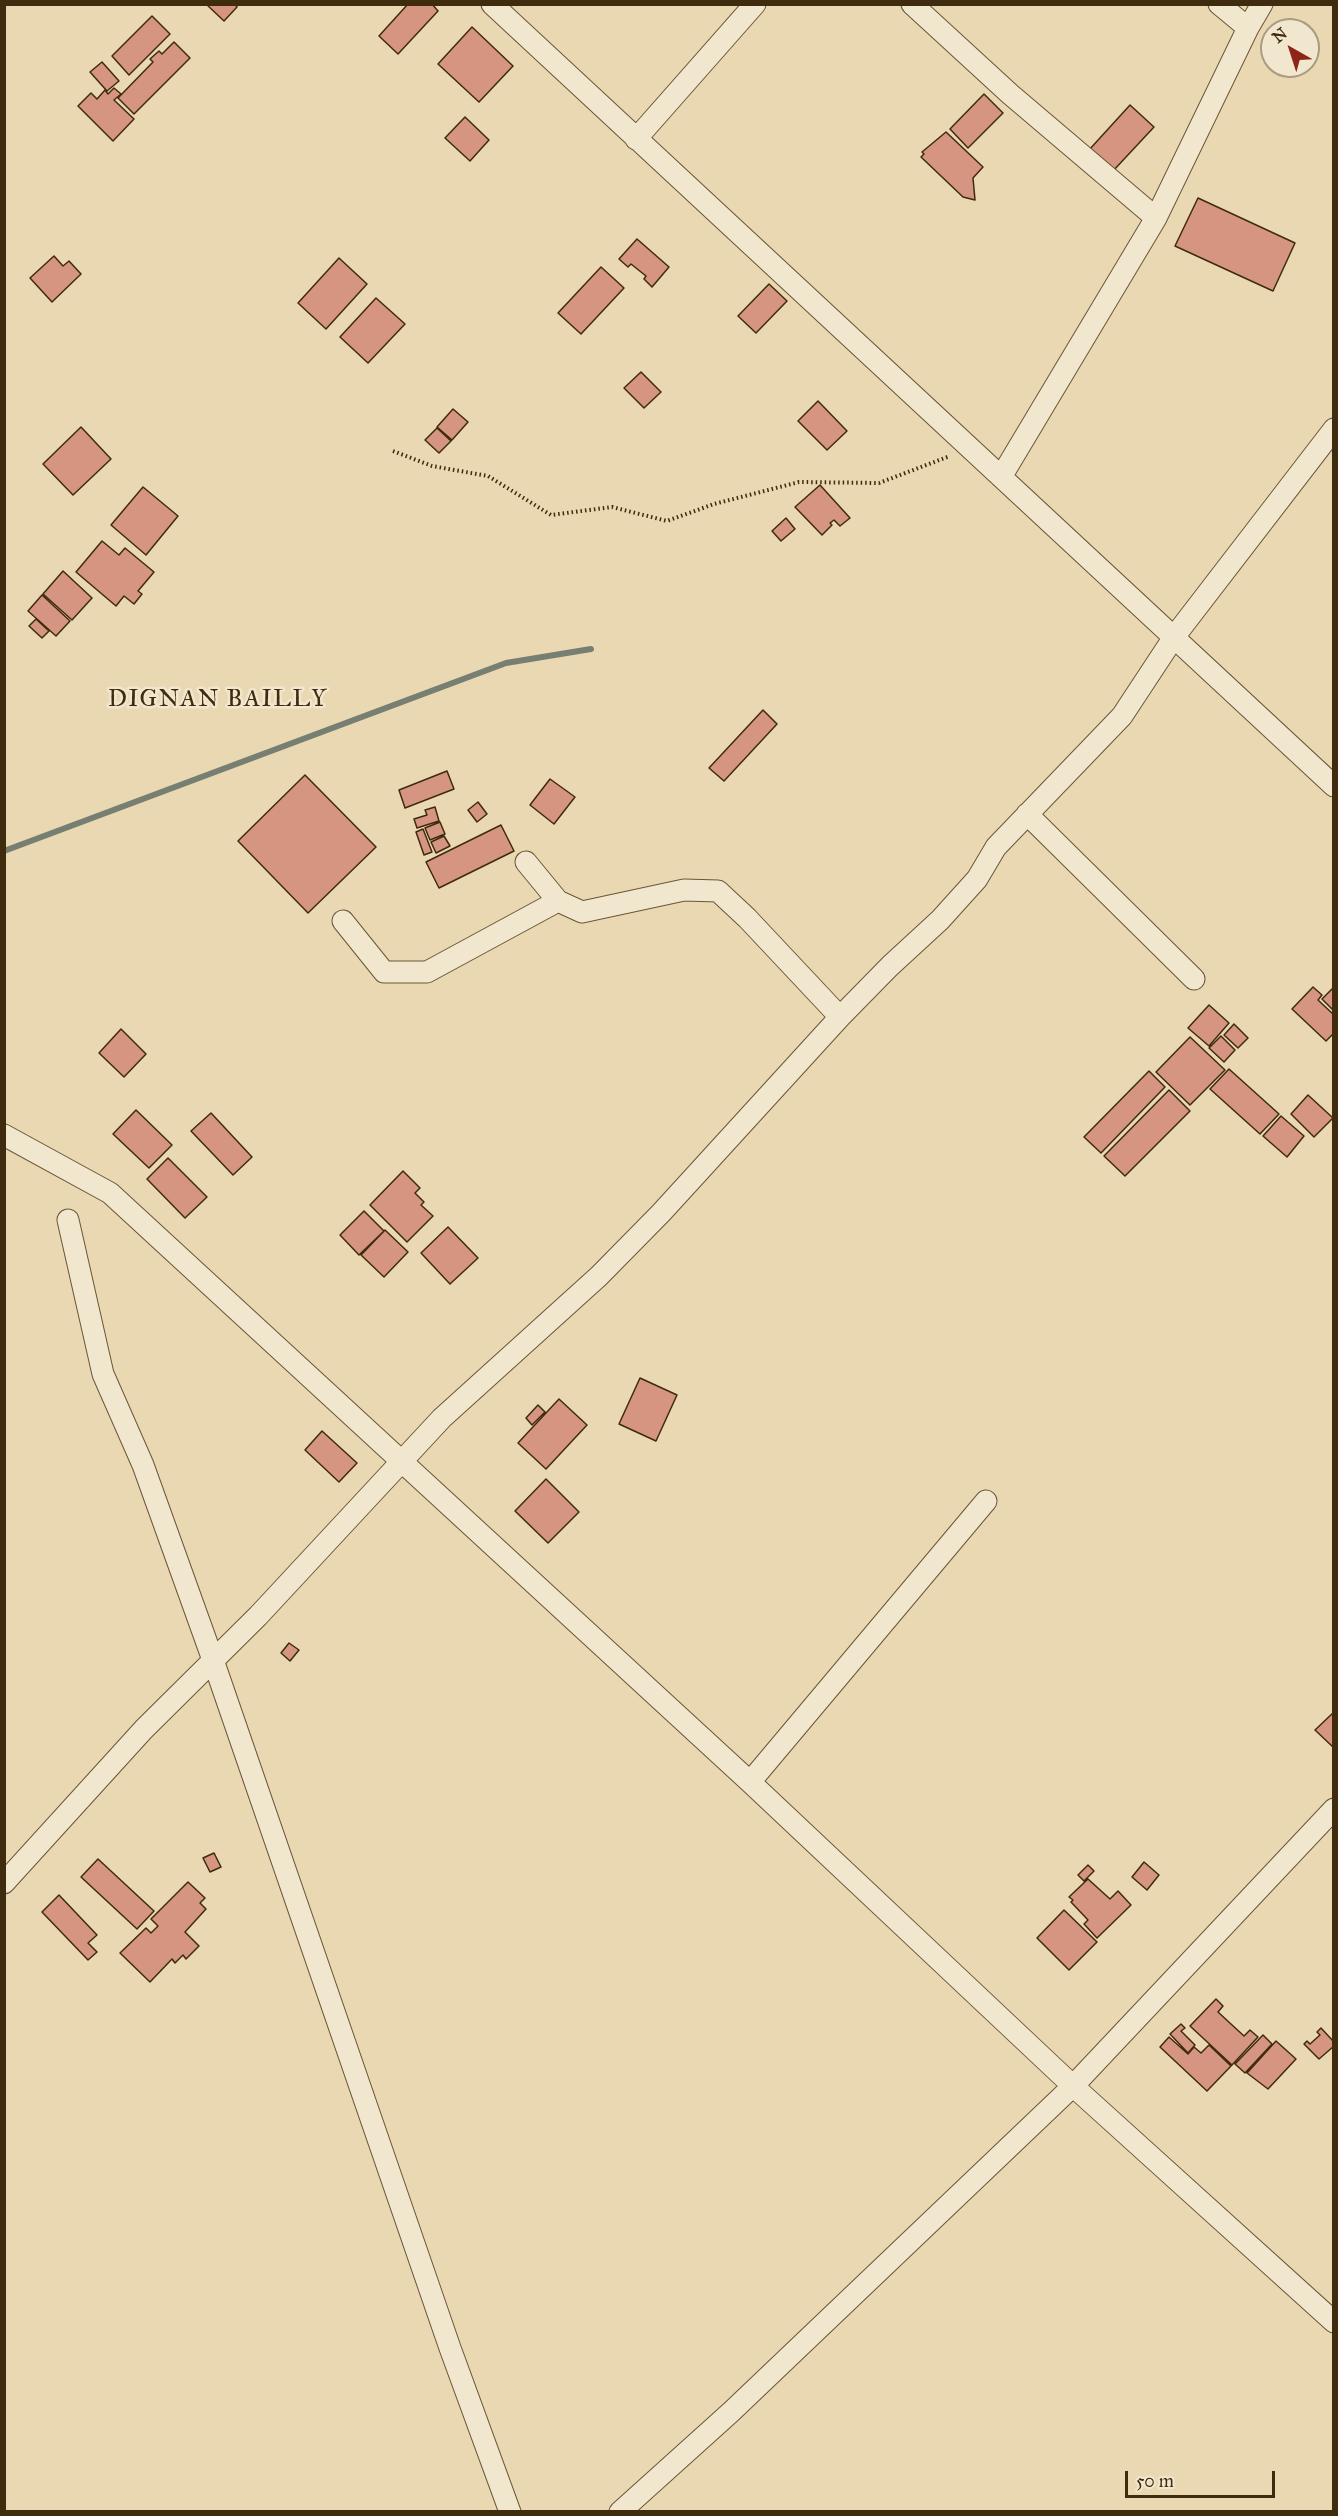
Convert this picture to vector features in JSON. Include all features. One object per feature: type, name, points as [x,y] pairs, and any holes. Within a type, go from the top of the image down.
[{"type":"street","points":[[492,4],[1334,786]]},
{"type":"street","points":[[636,138],[755,4]]},
{"type":"street","points":[[912,4],[1010,94],[1156,218]]},
{"type":"street","points":[[1219,4],[1248,28]]},
{"type":"street","points":[[1001,477],[1156,218],[1248,28],[1262,4]]},
{"type":"street","points":[[4,1883],[144,1729],[213,1660],[442,1418],[614,1260],[840,1017],[940,920],[977,879],[996,847],[1122,716],[1174,637],[1334,429]]},
{"type":"street","points":[[1027,814],[1194,979]]},
{"type":"street","points":[[526,862],[558,901],[582,912],[684,890],[718,891],[747,918],[840,1017]]},
{"type":"street","points":[[343,921],[384,972],[427,972],[558,901]]},
{"type":"street","points":[[4,1135],[110,1193],[750,1782],[1073,2086],[1334,2322]]},
{"type":"street","points":[[68,1220],[104,1374],[143,1465],[213,1660],[450,2348],[510,2511]]},
{"type":"street","points":[[750,1782],[986,1501]]},
{"type":"street","points":[[620,2511],[731,2412],[1073,2086],[1334,1809]]},
{"type":"path","points":[[393,451],[432,466],[488,476],[551,515],[612,507],[667,521],[714,504],[799,482],[879,483],[970,448]]},
{"type":"building","points":[[206,4],[235,4],[237,7],[224,21]]},
{"type":"building","points":[[408,4],[432,4],[438,11],[398,54],[379,36]]},
{"type":"building","points":[[152,16],[170,34],[129,75],[112,56]]},
{"type":"building","points":[[472,27],[513,66],[479,102],[438,64]]},
{"type":"building","points":[[174,42],[190,58],[134,114],[118,98],[153,62],[150,59],[159,51],[162,54]]},
{"type":"building","points":[[102,62],[119,81],[107,91],[90,72]]},
{"type":"building","points":[[114,88],[121,94],[114,100],[134,119],[113,141],[78,106],[91,93],[97,99],[105,90],[108,94]]},
{"type":"building","points":[[984,94],[1003,113],[968,148],[950,129]]},
{"type":"building","points":[[1130,105],[1154,127],[1113,171],[1089,150]]},
{"type":"building","points":[[465,117],[489,140],[470,161],[445,138]]},
{"type":"building","points":[[946,132],[983,167],[973,178],[975,200],[963,197],[921,157],[924,154],[922,152]]},
{"type":"building","points":[[1198,198],[1295,243],[1273,291],[1175,246]]},
{"type":"building","points":[[637,239],[669,267],[652,287],[644,279],[646,276],[631,264],[628,267],[619,259]]},
{"type":"building","points":[[54,256],[63,266],[69,261],[81,274],[52,302],[30,278]]},
{"type":"building","points":[[339,258],[367,284],[326,329],[298,303]]},
{"type":"building","points":[[601,267],[624,288],[581,334],[558,313]]},
{"type":"building","points":[[769,284],[787,301],[756,333],[738,316]]},
{"type":"building","points":[[376,298],[405,324],[368,363],[340,337]]},
{"type":"building","points":[[641,372],[661,392],[644,408],[624,388]]},
{"type":"building","points":[[818,401],[847,431],[827,450],[798,421]]},
{"type":"building","points":[[453,409],[468,422],[452,440],[437,427]]},
{"type":"building","points":[[81,427],[111,459],[73,495],[43,464]]},
{"type":"building","points":[[437,428],[451,441],[439,453],[425,440]]},
{"type":"building","points":[[820,485],[850,518],[840,526],[834,520],[822,535],[795,507]]},
{"type":"building","points":[[143,487],[178,516],[146,555],[111,525]]},
{"type":"building","points":[[786,518],[795,529],[781,541],[772,531]]},
{"type":"building","points":[[102,541],[119,555],[125,548],[154,572],[138,591],[142,594],[134,604],[124,596],[116,606],[76,572]]},
{"type":"building","points":[[63,571],[92,598],[72,620],[43,594]]},
{"type":"building","points":[[42,595],[70,621],[56,636],[28,611]]},
{"type":"building","points":[[36,619],[49,631],[42,638],[29,626]]},
{"type":"building","points":[[763,710],[777,724],[724,781],[709,768]]},
{"type":"building","points":[[447,771],[454,789],[405,808],[399,790]]},
{"type":"building","points":[[305,775],[376,847],[308,913],[238,841]]},
{"type":"building","points":[[550,779],[575,797],[554,824],[530,805]]},
{"type":"building","points":[[478,802],[487,814],[477,822],[468,810]]},
{"type":"building","points":[[435,807],[439,821],[417,828],[414,819],[427,815],[425,810]]},
{"type":"building","points":[[440,822],[445,834],[430,840],[425,828]]},
{"type":"building","points":[[501,825],[514,851],[439,888],[426,862]]},
{"type":"building","points":[[423,829],[432,852],[424,855],[416,832]]},
{"type":"building","points":[[444,836],[450,846],[436,853],[431,842]]},
{"type":"building","points":[[1313,987],[1322,995],[1318,1000],[1334,1015],[1334,1033],[1326,1041],[1292,1009]]},
{"type":"building","points":[[1334,987],[1334,1011],[1322,999]]},
{"type":"building","points":[[1209,1005],[1229,1023],[1209,1046],[1188,1028]]},
{"type":"building","points":[[1234,1024],[1248,1038],[1238,1048],[1224,1035]]},
{"type":"building","points":[[121,1029],[146,1054],[124,1077],[99,1053]]},
{"type":"building","points":[[1221,1036],[1235,1050],[1224,1062],[1209,1048]]},
{"type":"building","points":[[1190,1037],[1225,1070],[1190,1105],[1156,1072]]},
{"type":"building","points":[[1229,1069],[1279,1114],[1260,1134],[1210,1089]]},
{"type":"building","points":[[1149,1071],[1165,1087],[1101,1153],[1084,1137]]},
{"type":"building","points":[[1169,1090],[1190,1111],[1125,1176],[1104,1156]]},
{"type":"building","points":[[1308,1095],[1333,1118],[1314,1137],[1291,1114]]},
{"type":"building","points":[[136,1110],[172,1145],[149,1168],[113,1134]]},
{"type":"building","points":[[211,1113],[252,1157],[233,1175],[191,1131]]},
{"type":"building","points":[[1281,1116],[1304,1136],[1287,1157],[1263,1136]]},
{"type":"building","points":[[168,1158],[207,1197],[185,1218],[147,1179]]},
{"type":"building","points":[[403,1171],[420,1188],[415,1193],[424,1202],[421,1205],[433,1216],[407,1242],[370,1205]]},
{"type":"building","points":[[364,1211],[384,1231],[359,1255],[340,1235]]},
{"type":"building","points":[[448,1227],[478,1258],[450,1284],[421,1253]]},
{"type":"building","points":[[385,1230],[408,1252],[384,1277],[361,1255]]},
{"type":"building","points":[[640,1378],[677,1395],[656,1441],[619,1424]]},
{"type":"building","points":[[559,1399],[587,1425],[546,1469],[518,1443]]},
{"type":"building","points":[[538,1405],[545,1412],[532,1425],[526,1418]]},
{"type":"building","points":[[322,1431],[357,1463],[339,1482],[305,1450]]},
{"type":"building","points":[[546,1479],[579,1512],[548,1543],[515,1511]]},
{"type":"building","points":[[289,1643],[299,1650],[290,1661],[281,1653]]},
{"type":"building","points":[[1334,1712],[1334,1748],[1315,1730]]},
{"type":"building","points":[[214,1853],[221,1867],[210,1872],[203,1858]]},
{"type":"building","points":[[98,1859],[154,1911],[137,1929],[81,1877]]},
{"type":"building","points":[[1144,1862],[1159,1875],[1147,1890],[1132,1877]]},
{"type":"building","points":[[1088,1865],[1094,1871],[1084,1881],[1078,1875]]},
{"type":"building","points":[[1088,1879],[1110,1899],[1118,1891],[1131,1905],[1097,1938],[1084,1924],[1088,1920],[1069,1897]]},
{"type":"building","points":[[188,1882],[205,1898],[200,1903],[206,1909],[185,1932],[199,1946],[186,1959],[183,1955],[175,1963],[172,1959],[150,1982],[120,1953],[146,1928],[151,1933],[158,1926],[151,1919]]},
{"type":"building","points":[[59,1895],[97,1935],[88,1943],[97,1952],[88,1960],[42,1912]]},
{"type":"building","points":[[1064,1910],[1097,1942],[1069,1970],[1037,1938]]},
{"type":"building","points":[[1216,1999],[1223,2006],[1218,2012],[1244,2036],[1250,2030],[1258,2037],[1232,2065],[1190,2026]]},
{"type":"building","points":[[1181,2024],[1185,2028],[1181,2031],[1195,2045],[1188,2053],[1170,2034]]},
{"type":"building","points":[[1321,2028],[1334,2042],[1334,2046],[1319,2059],[1304,2044],[1307,2041],[1310,2044],[1320,2035],[1317,2032]]},
{"type":"building","points":[[1263,2035],[1272,2044],[1245,2073],[1235,2064]]},
{"type":"building","points":[[1169,2037],[1188,2054],[1194,2047],[1201,2053],[1209,2045],[1231,2066],[1207,2091],[1160,2047]]},
{"type":"building","points":[[1276,2041],[1296,2059],[1268,2089],[1247,2073]]},
{"type":"waterway","points":[[4,851],[506,663],[591,649]]},
{"type":"district","name":"DIGNAN BAILLY","points":[[218,700]]}]
